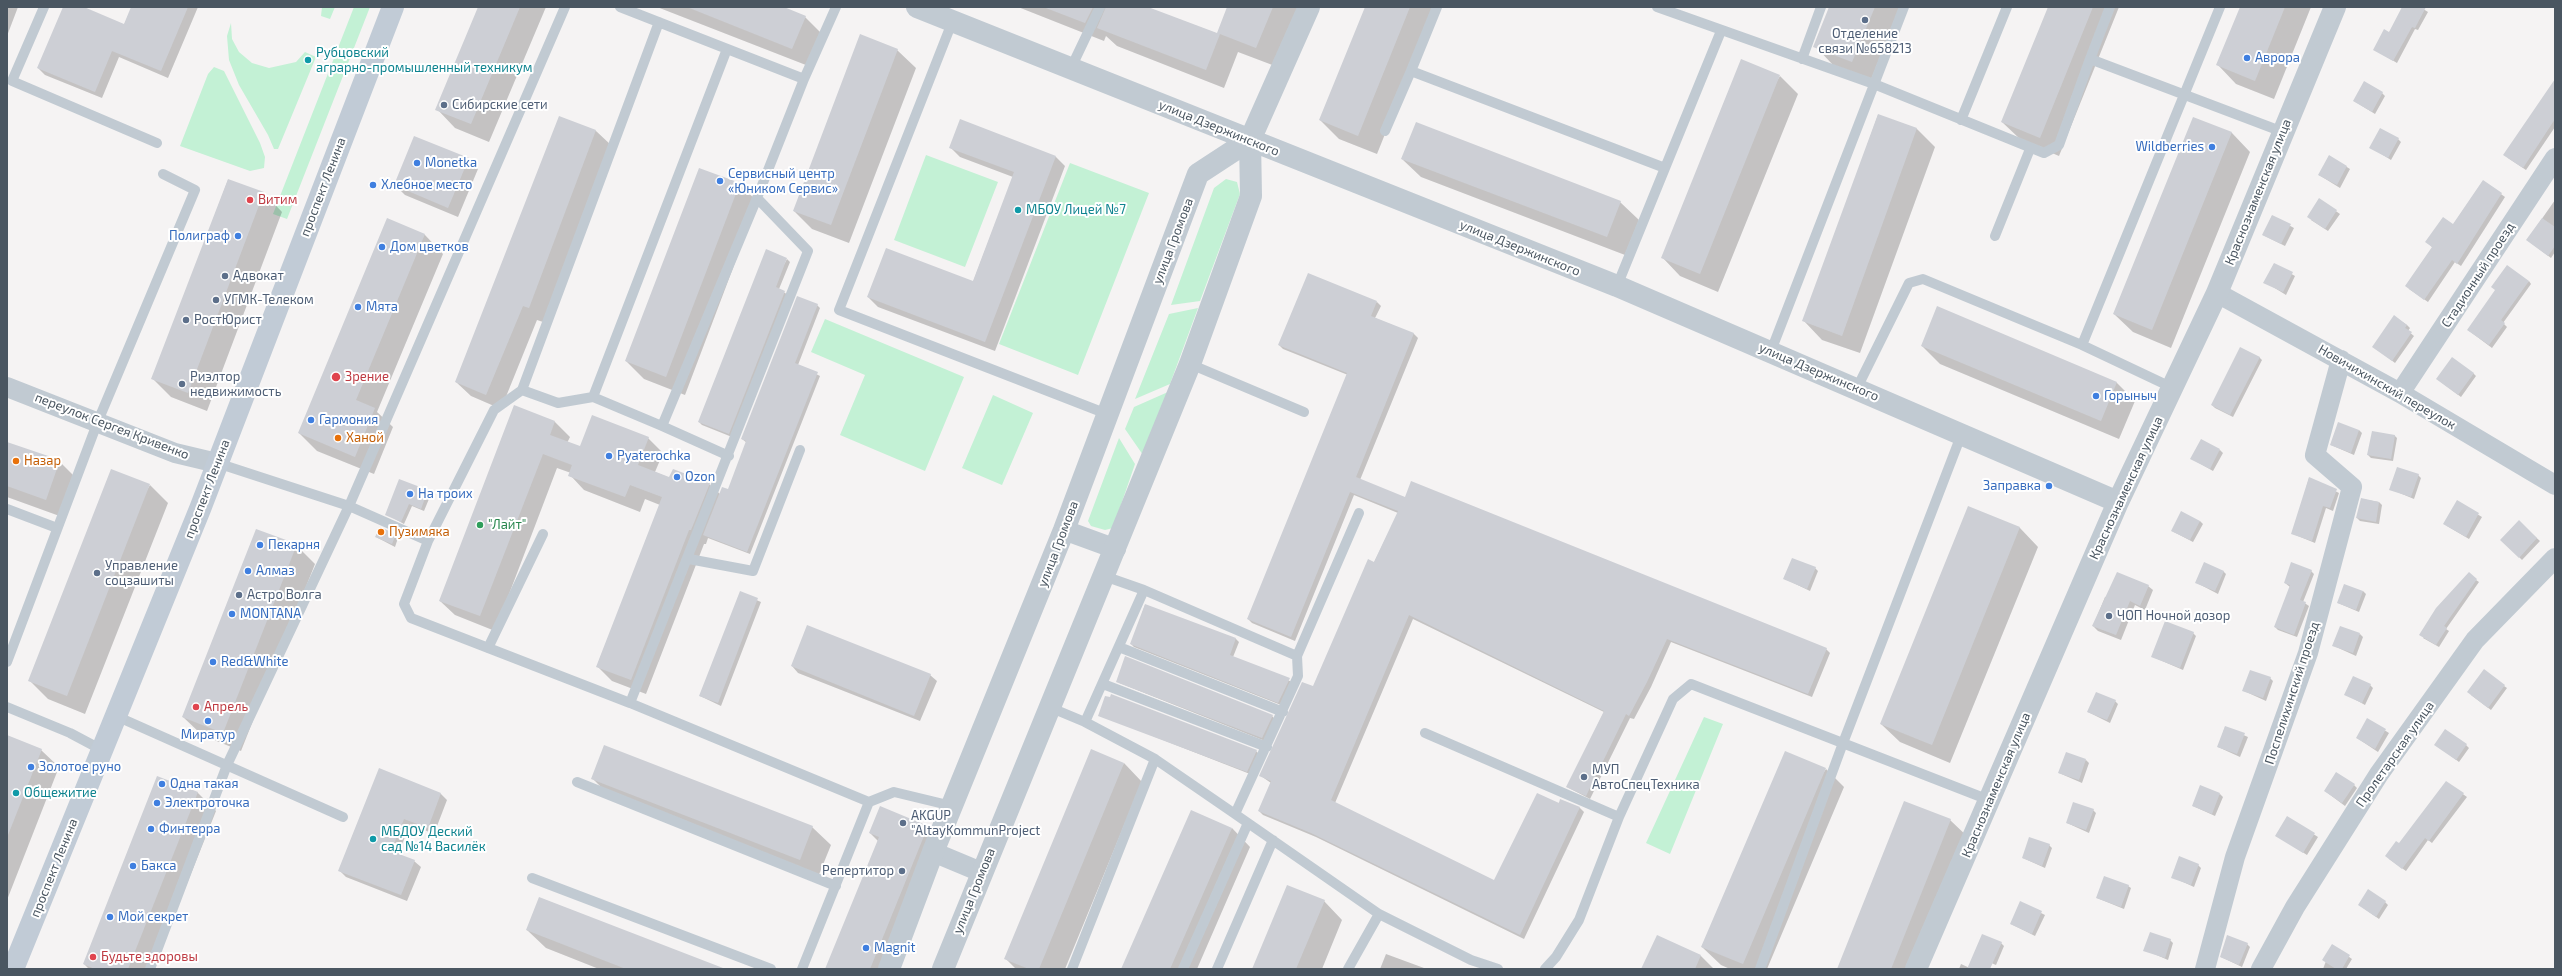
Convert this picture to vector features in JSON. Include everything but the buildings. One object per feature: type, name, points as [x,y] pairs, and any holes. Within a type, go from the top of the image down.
[{"type":"main road","name":"проспект Ленина","points":[[14,969],[217,463],[393,7]]},
{"type":"street","name":"улица Дзержинского","points":[[917,7],[953,20],[1617,286],[1962,433],[2118,502]]},
{"type":"street","name":"улица Громова","points":[[948,967],[981,872],[1116,549],[1190,364],[1251,196],[1250,140],[1309,7]]},
{"type":"street","name":"Краснознаменская улица","points":[[1916,969],[2118,502],[2217,293],[2335,7]]},
{"type":"street","name":"улица Громова","points":[[889,969],[933,852],[1064,530],[1198,174],[1250,140]]},
{"type":"street","name":"Стадионный проезд","points":[[2400,393],[2555,158]]},
{"type":"street","name":"Новичихинский переулок","points":[[2217,293],[2400,393],[2555,485]]},
{"type":"street","name":"Поспелихинский проезд","points":[[2205,969],[2235,857],[2308,653],[2352,487],[2315,455],[2341,360]]},
{"type":"street","name":"переулок Сергея Кривенко","points":[[7,387],[175,452],[217,463]]},
{"type":"street","points":[[1064,530],[1116,549]]},
{"type":"street","name":"Пролетарская улица","points":[[2261,969],[2295,907],[2379,774],[2475,640],[2555,558]]},
{"type":"street","points":[[933,852],[981,872]]},
{"type":"lane","points":[[44,7],[12,81],[156,143]]},
{"type":"lane","points":[[150,969],[227,765],[349,506],[565,7]]},
{"type":"lane","points":[[620,7],[804,79]]},
{"type":"lane","points":[[662,426],[757,198],[804,79],[836,7]]},
{"type":"lane","points":[[1071,68],[1100,7]]},
{"type":"lane","points":[[1385,131],[1437,7]]},
{"type":"lane","points":[[1657,7],[1721,31],[1874,84],[2030,149],[2044,153],[2059,145],[2110,7]]},
{"type":"lane","points":[[1802,59],[1821,7]]},
{"type":"lane","points":[[1771,351],[1904,7]]},
{"type":"lane","points":[[1961,120],[2007,7]]},
{"type":"lane","points":[[2082,345],[2186,95],[2220,7]]},
{"type":"lane","points":[[953,20],[839,310],[1107,414]]},
{"type":"lane","points":[[658,22],[522,390],[494,410],[428,541],[404,604],[411,618],[630,704],[869,802],[894,792],[952,806]]},
{"type":"lane","points":[[1617,286],[1721,31]]},
{"type":"lane","points":[[593,397],[727,49]]},
{"type":"lane","points":[[2090,59],[2283,132]]},
{"type":"lane","points":[[1411,71],[1665,168]]},
{"type":"lane","points":[[1995,236],[2030,149]]},
{"type":"lane","points":[[7,662],[98,421],[195,190],[163,174]]},
{"type":"lane","points":[[630,704],[689,559],[808,251],[757,198]]},
{"type":"lane","points":[[1857,388],[1909,283],[1923,279],[2082,345],[2173,388]]},
{"type":"lane","points":[[1190,364],[1304,412]]},
{"type":"lane","points":[[522,390],[558,403],[593,397],[729,456]]},
{"type":"lane","points":[[1760,969],[1843,743],[1962,433]]},
{"type":"lane","points":[[689,559],[753,571],[800,450]]},
{"type":"lane","points":[[217,463],[349,506],[428,541]]},
{"type":"lane","points":[[7,509],[57,528]]},
{"type":"lane","points":[[1235,814],[1283,712],[1298,676],[1296,656],[1359,513]]},
{"type":"lane","points":[[488,648],[543,534]]},
{"type":"lane","points":[[1104,576],[1144,590],[1296,656]]},
{"type":"lane","points":[[1086,722],[1144,590]]},
{"type":"lane","points":[[1119,647],[1283,712]]},
{"type":"lane","points":[[1103,684],[1267,747]]},
{"type":"lane","points":[[1545,969],[1556,957],[1579,920],[1619,817],[1673,699],[1691,684],[1989,800]]},
{"type":"lane","points":[[7,707],[70,733],[102,750]]},
{"type":"lane","points":[[1049,707],[1086,722],[1155,759],[1379,914],[1471,960],[1498,969]]},
{"type":"lane","points":[[116,716],[343,817]]},
{"type":"lane","points":[[1425,733],[1619,817]]},
{"type":"lane","points":[[1072,969],[1155,759]]},
{"type":"lane","points":[[577,782],[836,886]]},
{"type":"lane","points":[[802,969],[869,802]]},
{"type":"lane","points":[[1183,969],[1248,823]]},
{"type":"lane","points":[[1217,969],[1273,840]]},
{"type":"lane","points":[[532,878],[771,969]]},
{"type":"lane","points":[[1348,969],[1379,914]]},
{"type":"green space","points":[[322,7],[335,7],[330,19],[321,16]]},
{"type":"green space","points":[[354,7],[370,7],[287,219],[273,214]]},
{"type":"green space","points":[[231,23],[232,39],[239,52],[252,63],[269,68],[296,62],[305,52],[316,57],[278,149],[274,149],[268,135],[239,85],[229,60],[227,36]]},
{"type":"green space","points":[[214,67],[224,71],[260,143],[265,157],[264,168],[250,171],[180,146],[208,74]]},
{"type":"green space","points":[[926,155],[998,182],[965,267],[894,240]]},
{"type":"green space","points":[[1070,163],[1149,193],[1078,375],[999,344]]},
{"type":"green space","points":[[1226,179],[1237,182],[1240,194],[1200,301],[1171,305],[1214,188]]},
{"type":"green space","points":[[1198,308],[1170,384],[1135,399],[1169,314]]},
{"type":"green space","points":[[825,319],[964,377],[925,471],[840,435],[865,375],[811,352]]},
{"type":"green space","points":[[1168,392],[1143,455],[1125,429],[1134,407]]},
{"type":"green space","points":[[993,395],[1033,413],[1002,485],[962,468]]},
{"type":"green space","points":[[1119,438],[1135,464],[1113,528],[1105,530],[1091,526],[1088,521]]},
{"type":"green space","points":[[1704,717],[1723,724],[1670,854],[1646,843]]},
{"type":"place","name":"Отделение связи №658213","points":[[1865,20]]},
{"type":"place","name":"Аврора","points":[[2247,58]]},
{"type":"place","name":"Рубцовский аграрно-промышленный техникум","points":[[308,60]]},
{"type":"place","name":"Сибирские сети","points":[[444,105]]},
{"type":"place","name":"Wildberries","points":[[2212,147]]},
{"type":"place","name":"Monetka","points":[[417,163]]},
{"type":"place","name":"Сервисный центр «Юником Сервис»","points":[[720,181]]},
{"type":"place","name":"Хлебное место","points":[[373,185]]},
{"type":"place","name":"Витим","points":[[250,200]]},
{"type":"place","name":"МБОУ Лицей №7","points":[[1018,210]]},
{"type":"place","name":"Полиграф","points":[[238,236]]},
{"type":"place","name":"Дом цветков","points":[[382,247]]},
{"type":"place","name":"Адвокат","points":[[225,276]]},
{"type":"place","name":"УГМК-Телеком","points":[[216,300]]},
{"type":"place","name":"Мята","points":[[358,307]]},
{"type":"place","name":"РостЮрист","points":[[186,320]]},
{"type":"place","name":"Зрение","points":[[336,377]]},
{"type":"place","name":"Риэлтор недвижимость","points":[[182,384]]},
{"type":"place","name":"Горыныч","points":[[2096,396]]},
{"type":"place","name":"Гармония","points":[[311,420]]},
{"type":"place","name":"Ханой","points":[[338,438]]},
{"type":"place","name":"Pyaterochka","points":[[609,456]]},
{"type":"place","name":"Назар","points":[[16,461]]},
{"type":"place","name":"Ozon","points":[[677,477]]},
{"type":"place","name":"Заправка","points":[[2049,486]]},
{"type":"place","name":"На троих","points":[[410,494]]},
{"type":"place","name":"\"Лайт\"","points":[[480,525]]},
{"type":"place","name":"Пузимяка","points":[[381,532]]},
{"type":"place","name":"Пекарня","points":[[260,545]]},
{"type":"place","name":"Алмаз","points":[[248,571]]},
{"type":"place","name":"Управление соцзашиты","points":[[97,573]]},
{"type":"place","name":"Астро Волга","points":[[239,595]]},
{"type":"place","name":"MONTANA","points":[[232,614]]},
{"type":"place","name":"ЧОП Ночной дозор","points":[[2109,616]]},
{"type":"place","name":"Red&White","points":[[213,662]]},
{"type":"place","name":"Апрель","points":[[196,707]]},
{"type":"place","name":"Миратур","points":[[208,721]]},
{"type":"place","name":"Золотое руно","points":[[31,767]]},
{"type":"place","name":"МУП АвтоСпецТехника","points":[[1584,777]]},
{"type":"place","name":"Одна такая","points":[[162,784]]},
{"type":"place","name":"Общежитие","points":[[16,793]]},
{"type":"place","name":"Электроточка","points":[[157,803]]},
{"type":"place","name":"AKGUP \"AltayKommunProject","points":[[903,823]]},
{"type":"place","name":"Финтерра","points":[[151,829]]},
{"type":"place","name":"МБДОУ Деский сад №14 Василёк","points":[[373,839]]},
{"type":"place","name":"Бакса","points":[[133,866]]},
{"type":"place","name":"Репертитор","points":[[902,871]]},
{"type":"place","name":"Мой секрет","points":[[110,917]]},
{"type":"place","name":"Magnit","points":[[866,948]]},
{"type":"place","name":"Будьте здоровы","points":[[93,957]]}]
